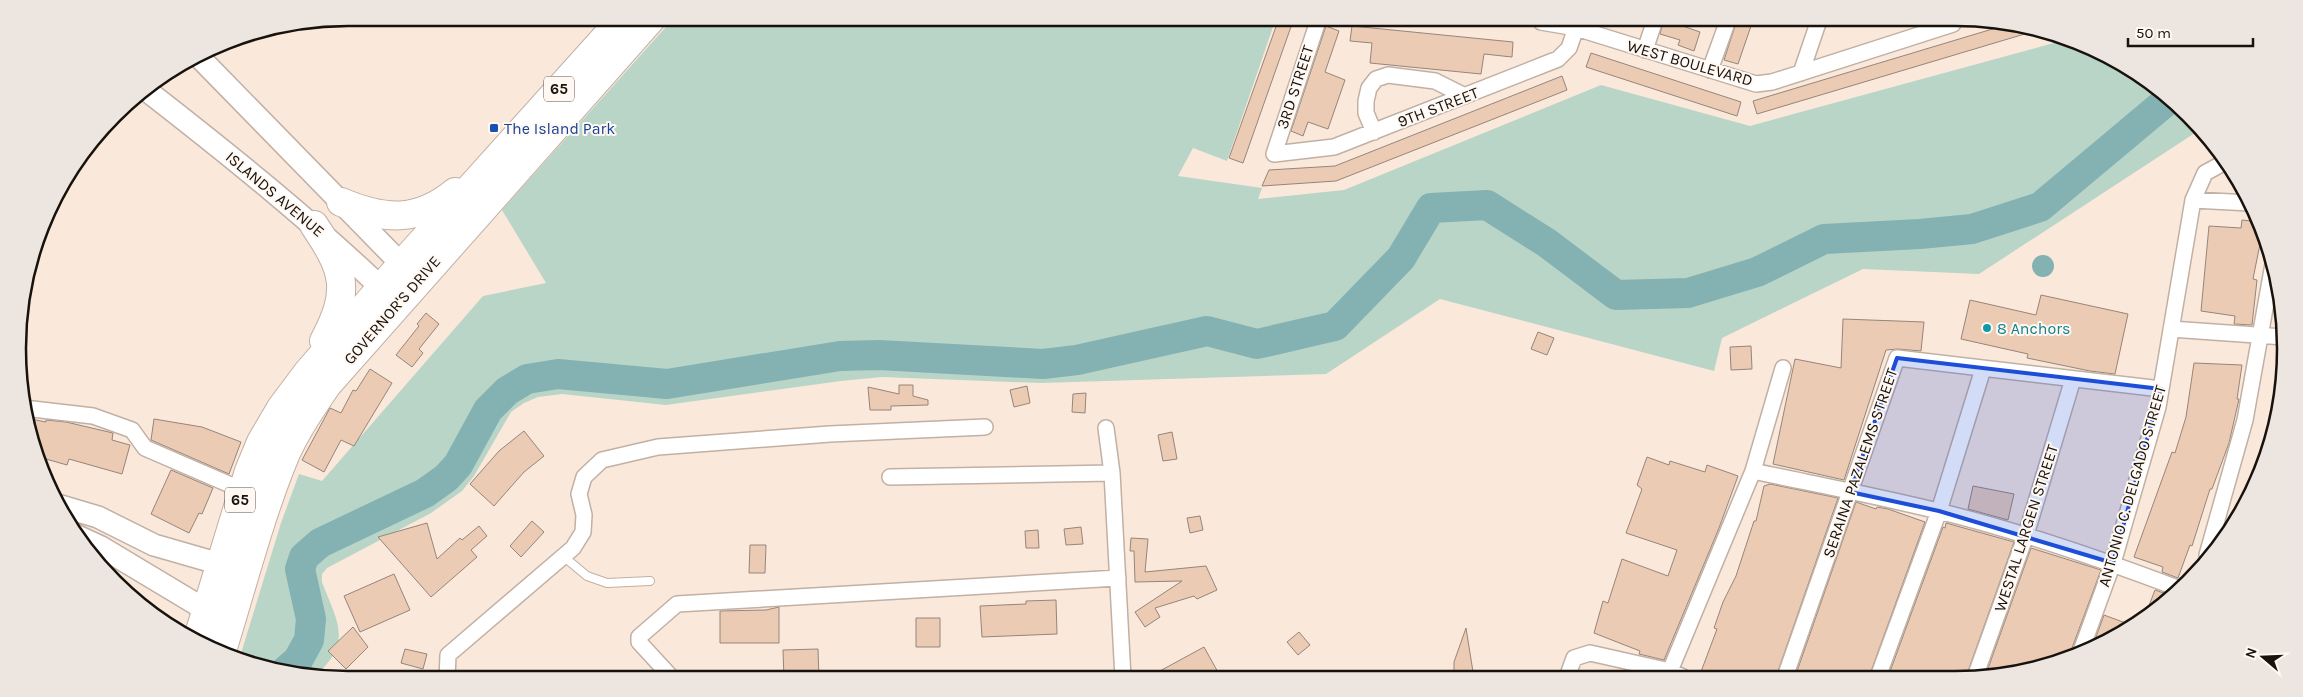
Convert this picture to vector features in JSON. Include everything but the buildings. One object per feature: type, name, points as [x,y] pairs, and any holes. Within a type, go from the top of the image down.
[{"type":"highway","name":"GOVERNOR'S DRIVE","points":[[410,273],[495,160],[615,26]]},
{"type":"highway","name":"GOVERNOR'S DRIVE","points":[[224,645],[269,500],[286,453],[303,420],[327,384],[390,296],[410,273],[644,26]]},
{"type":"highway","points":[[340,202],[373,214],[393,216],[418,212],[444,201],[495,160]]},
{"type":"highway","points":[[308,372],[336,315],[341,291],[341,276],[336,260],[314,225]]},
{"type":"highway","name":"GOVERNOR'S DRIVE","points":[[199,634],[243,490],[261,442],[281,408],[308,372],[390,296]]},
{"type":"street","name":"3RD STREET","points":[[1274,154],[1316,26]]},
{"type":"street","name":"9TH STREET","points":[[1274,154],[1334,147],[1558,60],[1569,48],[1576,26]]},
{"type":"street","name":"WEST BOULEVARD","points":[[1579,26],[1645,50],[1756,84],[1772,82],[1947,26]]},
{"type":"street","points":[[1645,50],[1653,26]]},
{"type":"street","points":[[1710,70],[1726,26]]},
{"type":"street","points":[[1801,73],[1817,26]]},
{"type":"street","points":[[1906,39],[1911,26]]},
{"type":"street","points":[[202,61],[410,273]]},
{"type":"street","points":[[1374,132],[1366,113],[1366,101],[1369,88],[1376,79],[1388,75],[1435,81],[1465,96]]},
{"type":"street","name":"ISLANDS AVENUE","points":[[151,94],[232,156],[314,225],[390,296]]},
{"type":"street","name":"ANTONIO C. DELGADO STREET","points":[[2084,643],[2113,563],[2158,407],[2193,200],[2205,173],[2219,165]]},
{"type":"street","points":[[2193,200],[2242,203]]},
{"type":"street","points":[[2211,543],[2245,420],[2270,282]]},
{"type":"street","points":[[2171,329],[2276,336]]},
{"type":"street","name":"SERAINA PAZALEMS STREET","points":[[1786,671],[1897,358],[1984,370],[2161,389]]},
{"type":"street","points":[[1676,671],[1753,471],[1783,368]]},
{"type":"street","points":[[1880,671],[1938,511],[1984,370]]},
{"type":"street","name":"WESTAL LARGEN STREET","points":[[1978,670],[2026,535],[2073,379]]},
{"type":"street","points":[[32,409],[93,416],[132,430],[146,448],[269,500]]},
{"type":"street","points":[[448,671],[448,655],[573,548],[583,532],[584,515],[579,494],[584,477],[602,460],[658,447],[830,434],[985,427]]},
{"type":"street","points":[[1106,428],[1112,473],[1123,671]]},
{"type":"street","points":[[1753,471],[1938,511],[2026,535],[2113,563],[2172,586]]},
{"type":"street","points":[[890,477],[1112,473]]},
{"type":"street","points":[[68,508],[87,512],[154,545],[220,564]]},
{"type":"street","points":[[101,547],[112,524]]},
{"type":"street","points":[[91,542],[206,610]]},
{"type":"street","points":[[665,671],[638,642],[639,637],[677,604],[1118,578]]},
{"type":"street","points":[[1570,671],[1574,658],[1590,654],[1658,671]]},
{"type":"lane","points":[[563,556],[587,576],[607,583],[650,581]]},
{"type":"highlighted area","points":[[1897,358],[2161,389],[2113,563],[1939,511],[1850,492]]},
{"type":"green space","points":[[667,26],[1273,26],[1227,161],[1193,148],[1178,176],[1262,188],[1258,199],[1344,190],[1601,85],[1750,126],[2056,42],[2116,69],[2167,106],[2194,133],[1979,274],[1863,269],[1722,338],[1714,371],[1440,299],[1326,374],[1041,383],[882,377],[666,405],[562,394],[538,397],[524,403],[511,412],[474,476],[462,491],[431,513],[327,568],[322,574],[322,582],[337,621],[339,632],[334,653],[322,669],[286,665],[241,653],[281,523],[299,474],[322,481],[483,296],[546,283],[502,210]]},
{"type":"water","points":[[2043,255],[2051,258],[2054,266],[2051,274],[2043,277],[2035,274],[2032,266],[2035,258]]},
{"type":"waterway","points":[[291,666],[298,660],[309,640],[311,619],[300,569],[304,557],[320,543],[425,493],[446,478],[458,465],[488,410],[507,391],[527,379],[558,374],[667,384],[840,356],[879,355],[1043,364],[1077,360],[1207,331],[1257,344],[1335,326],[1401,258],[1431,208],[1487,205],[1547,243],[1616,295],[1688,293],[1757,272],[1824,239],[1972,229],[2040,207],[2164,103]]},
{"type":"place","name":"The Island Park","points":[[494,128]]},
{"type":"place","name":"8 Anchors","points":[[1987,328]]}]
